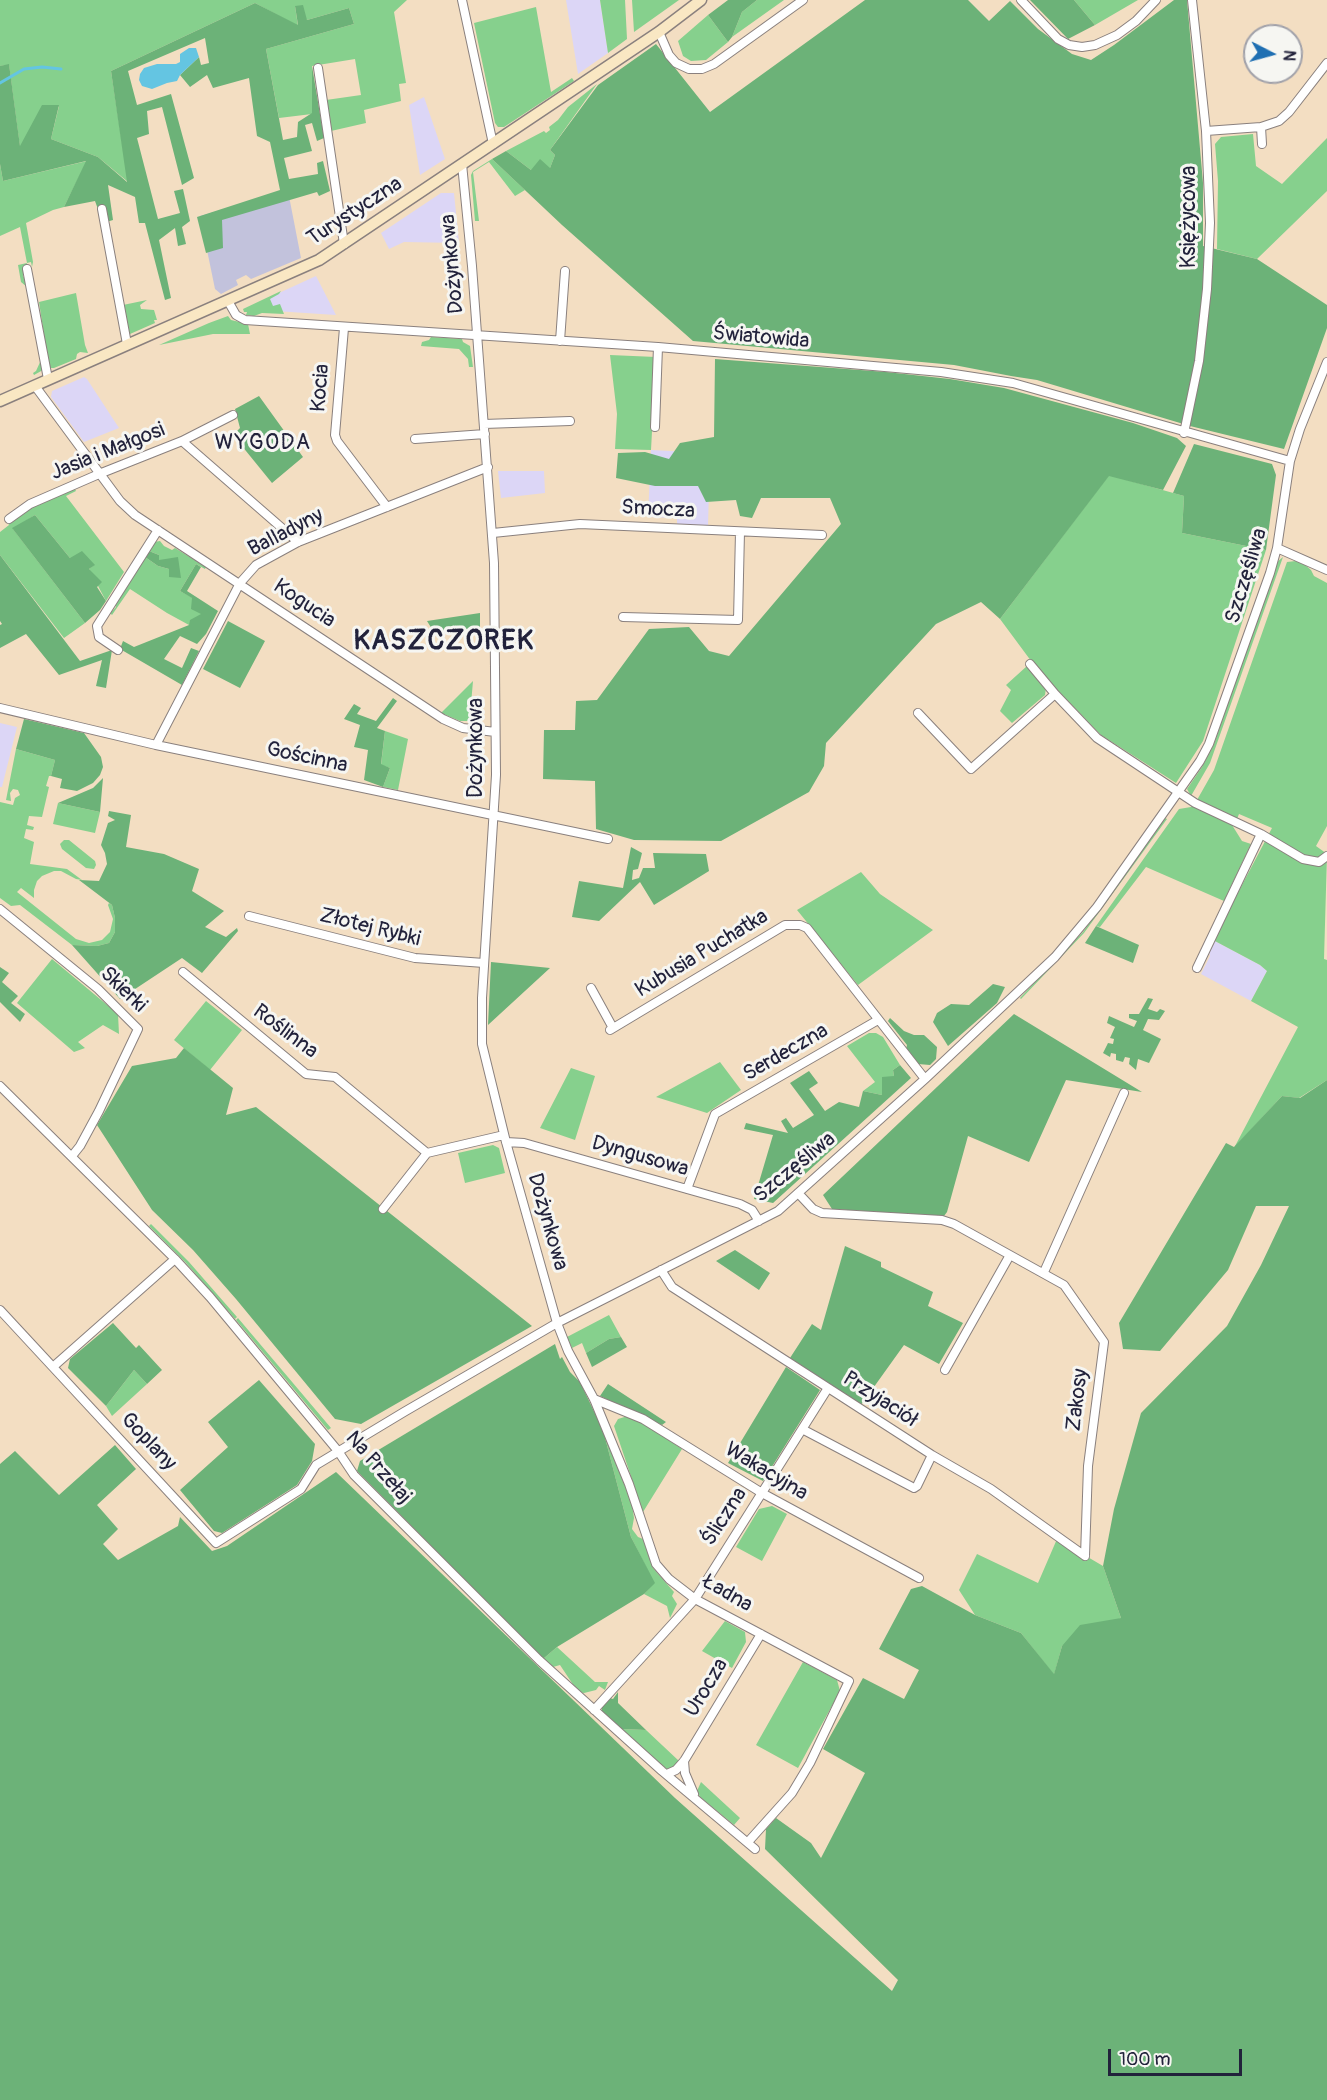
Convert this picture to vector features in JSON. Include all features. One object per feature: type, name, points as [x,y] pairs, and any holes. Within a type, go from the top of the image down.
[{"type":"main road","name":"Turystyczna","points":[[0,401],[301,270],[344,244],[659,32],[701,0]]},
{"type":"street","points":[[462,0],[493,144]]},
{"type":"street","points":[[659,32],[669,55],[676,63],[689,69],[702,69],[714,64],[803,0]]},
{"type":"street","points":[[1021,0],[1058,39],[1070,45],[1086,47],[1106,42],[1130,26],[1156,0]]},
{"type":"street","name":"Księżycowa","points":[[1184,432],[1200,361],[1210,223],[1206,131],[1192,0]]},
{"type":"street","points":[[1206,131],[1273,124],[1284,117],[1327,63]]},
{"type":"street","points":[[318,68],[344,244]]},
{"type":"street","points":[[1261,127],[1262,144]]},
{"type":"street","name":"Dożynkowa","points":[[462,164],[493,533],[496,775],[484,963],[482,1040],[505,1138],[557,1323]]},
{"type":"street","points":[[102,209],[127,344]]},
{"type":"street","points":[[27,269],[48,379]]},
{"type":"street","points":[[560,341],[565,272]]},
{"type":"street","name":"Światowida","points":[[228,301],[236,315],[245,320],[658,347],[941,372],[1013,383],[1290,461]]},
{"type":"street","name":"Kocia","points":[[344,328],[337,441],[387,507]]},
{"type":"street","points":[[655,427],[658,347]]},
{"type":"street","name":"Szczęśliwa","points":[[216,1543],[302,1489],[316,1466],[338,1451],[557,1323],[778,1211],[1028,985],[1077,933],[1179,793],[1209,744],[1278,548],[1290,461],[1300,429],[1327,362]]},
{"type":"street","name":"Kogucia","points":[[35,386],[99,474],[127,508],[447,721],[471,730],[495,732]]},
{"type":"street","points":[[182,441],[233,415]]},
{"type":"street","points":[[484,424],[570,421]]},
{"type":"street","points":[[415,439],[485,434]]},
{"type":"street","name":"Jasia i Małgosi","points":[[9,519],[30,504],[182,441],[298,542]]},
{"type":"street","name":"Balladyny","points":[[156,745],[240,583],[251,569],[298,542],[488,467]]},
{"type":"street","name":"Smocza","points":[[493,533],[580,524],[822,536]]},
{"type":"street","points":[[118,650],[100,638],[97,626],[158,530]]},
{"type":"street","points":[[623,617],[738,620],[740,532]]},
{"type":"street","points":[[1278,548],[1327,570]]},
{"type":"street","points":[[1030,664],[1097,738],[1179,793],[1261,834],[1303,859],[1319,862],[1327,856]]},
{"type":"street","points":[[918,713],[968,772],[1055,694]]},
{"type":"street","name":"Gościnna","points":[[0,708],[156,745],[608,839]]},
{"type":"street","points":[[1197,968],[1261,834]]},
{"type":"street","name":"Skierki","points":[[0,909],[98,988],[138,1029],[99,1111],[72,1156]]},
{"type":"street","name":"Złotej Rybki","points":[[249,916],[415,958],[484,963]]},
{"type":"street","name":"Kubusia Puchatka","points":[[591,988],[611,1029],[785,925],[792,924],[807,928],[878,1020]]},
{"type":"street","name":"Roślinna","points":[[183,972],[306,1074],[335,1077],[427,1153]]},
{"type":"street","points":[[878,1020],[925,1080]]},
{"type":"street","name":"Serdeczna","points":[[687,1189],[715,1114],[878,1020]]},
{"type":"street","name":"Na Przełaj","points":[[0,1086],[175,1259],[225,1314],[338,1451],[354,1475],[539,1660],[755,1849]]},
{"type":"street","points":[[1044,1272],[1124,1093]]},
{"type":"street","points":[[383,1209],[427,1153],[505,1138]]},
{"type":"street","name":"Dyngusowa","points":[[505,1138],[743,1205],[752,1210],[759,1221]]},
{"type":"street","name":"Zakosy","points":[[798,1193],[813,1209],[822,1213],[942,1220],[954,1224],[1064,1285],[1104,1342],[1088,1466],[1085,1556]]},
{"type":"street","points":[[945,1370],[1010,1255]]},
{"type":"street","points":[[54,1366],[175,1259]]},
{"type":"street","name":"Przyjaciół","points":[[661,1270],[672,1287],[932,1455],[991,1490],[1085,1556]]},
{"type":"street","name":"Goplany","points":[[0,1310],[216,1543]]},
{"type":"street","name":"Ładna","points":[[557,1323],[568,1352],[594,1399],[629,1484],[656,1564],[669,1579],[695,1599],[849,1681],[810,1763],[792,1793],[748,1842]]},
{"type":"street","name":"Śliczna","points":[[594,1710],[695,1599],[828,1388]]},
{"type":"street","name":"Wakacyjna","points":[[594,1399],[652,1425],[762,1493],[919,1578]]},
{"type":"street","points":[[802,1429],[914,1488],[932,1455]]},
{"type":"street","name":"Urocza","points":[[667,1774],[676,1770],[684,1761],[761,1634]]},
{"type":"street","points":[[684,1761],[689,1783],[699,1800]]},
{"type":"shaded area","points":[[566,0],[600,0],[608,53],[578,74]]},
{"type":"shaded area","points":[[424,97],[445,159],[420,175],[409,105]]},
{"type":"shaded area","points":[[288,191],[301,258],[251,279],[246,275],[236,280],[238,285],[221,294],[215,289],[200,216]]},
{"type":"shaded area","points":[[441,193],[454,193],[459,243],[404,242],[389,249],[381,233]]},
{"type":"shaded area","points":[[316,276],[336,315],[244,309]]},
{"type":"shaded area","points":[[84,377],[119,428],[84,442],[51,397],[52,391]]},
{"type":"shaded area","points":[[651,450],[710,453],[708,526],[677,524],[677,518],[648,517]]},
{"type":"shaded area","points":[[498,471],[544,471],[545,493],[501,498]]},
{"type":"shaded area","points":[[0,723],[17,727],[2,787],[0,787]]},
{"type":"shaded area","points":[[1213,940],[1267,971],[1251,1001],[1201,974],[1210,956],[1208,949]]},
{"type":"green space","points":[[0,0],[407,0],[394,12],[406,83],[399,84],[401,101],[364,110],[366,123],[331,131],[326,100],[361,95],[355,59],[312,66],[312,114],[279,118],[266,49],[354,24],[349,8],[307,20],[295,6],[298,26],[255,3],[111,71],[128,182],[98,157],[51,139],[59,106],[20,147],[9,65],[0,66]]},
{"type":"green space","points":[[600,0],[625,0],[627,39],[608,53]]},
{"type":"green space","points":[[632,0],[679,0],[634,32]]},
{"type":"green space","points":[[728,0],[757,0],[742,12],[728,42],[708,15]]},
{"type":"green space","points":[[757,0],[784,0],[732,37],[742,12]]},
{"type":"green space","points":[[865,0],[968,0],[989,21],[1010,1],[1038,29],[1072,54],[1091,60],[1174,0],[1187,0],[1203,183],[1203,246],[1257,259],[1327,305],[1327,328],[1284,449],[1190,426],[1037,380],[954,365],[693,341],[562,225],[492,159],[506,151],[531,170],[540,159],[550,168],[555,155],[550,150],[598,85],[656,44],[710,112]]},
{"type":"green space","points":[[1030,0],[1074,0],[1095,25],[1068,39]]},
{"type":"green space","points":[[1074,0],[1138,0],[1095,25]]},
{"type":"green space","points":[[255,3],[298,25],[295,6],[303,5],[307,20],[349,8],[354,24],[266,49],[283,140],[297,137],[298,122],[312,113],[312,66],[324,138],[317,141],[312,123],[305,125],[312,151],[284,158],[289,179],[318,174],[317,163],[323,161],[330,191],[319,196],[317,192],[222,220],[223,248],[206,253],[197,217],[280,190],[270,142],[257,136],[249,78],[213,88],[207,75],[190,87],[180,75],[199,57],[201,65],[209,63],[205,38],[128,71],[137,105],[171,94],[194,178],[182,185],[162,107],[147,111],[149,134],[137,138],[158,219],[180,213],[174,191],[183,189],[190,221],[182,227],[186,244],[178,246],[175,228],[159,240],[171,298],[165,300],[145,223],[139,223],[135,197],[108,185],[113,220],[103,223],[95,201],[64,207],[86,161],[3,181],[0,164],[0,66],[9,64],[20,146],[42,105],[59,105],[51,139],[98,157],[127,182],[111,71]]},
{"type":"green space","points":[[536,7],[551,92],[572,78],[574,81],[504,127],[498,127],[495,123],[474,23]]},
{"type":"green space","points":[[708,15],[728,42],[706,60],[691,61],[683,56],[678,41]]},
{"type":"green space","points":[[597,84],[550,150],[555,155],[550,168],[531,170],[506,151],[544,131],[546,133],[568,107]]},
{"type":"green space","points":[[1253,134],[1256,166],[1282,184],[1327,138],[1327,191],[1257,259],[1217,249],[1218,181],[1215,144],[1221,137]]},
{"type":"green space","points":[[492,159],[525,190],[515,196],[489,162],[473,172],[479,221],[475,221],[471,175],[473,171]]},
{"type":"green space","points":[[87,161],[64,207],[26,223],[32,267],[31,262],[27,263],[20,227],[0,236],[0,164],[3,181]]},
{"type":"green space","points":[[27,263],[23,276],[27,281],[43,370],[34,375],[41,360],[27,287],[21,282],[18,265]]},
{"type":"green space","points":[[281,291],[270,299],[273,306],[280,304],[284,314],[262,313],[254,316],[246,315],[247,312],[244,312],[243,309]]},
{"type":"green space","points":[[76,293],[88,353],[80,352],[76,359],[49,368],[39,302]]},
{"type":"green space","points":[[147,300],[140,305],[141,309],[154,310],[157,320],[154,320],[155,323],[128,333],[123,305]]},
{"type":"green space","points":[[228,316],[231,320],[248,324],[250,334],[213,334],[159,345],[209,323]]},
{"type":"green space","points":[[431,337],[462,339],[470,346],[473,367],[469,367],[468,359],[459,349],[421,346],[422,342]]},
{"type":"green space","points":[[610,355],[656,357],[651,450],[615,449],[617,414]]},
{"type":"green space","points":[[715,359],[886,372],[1004,388],[1133,423],[1177,438],[1186,446],[1163,490],[1109,476],[1000,619],[981,602],[936,624],[826,743],[824,766],[809,792],[721,841],[634,840],[596,829],[595,781],[543,779],[544,730],[575,730],[576,701],[597,700],[649,629],[689,627],[709,651],[729,656],[841,524],[830,498],[761,498],[752,518],[740,516],[736,500],[706,502],[698,486],[655,486],[616,478],[618,453],[645,452],[669,459],[680,443],[714,437]]},
{"type":"green space","points":[[259,396],[303,457],[272,483],[233,435],[240,428],[235,409]]},
{"type":"green space","points":[[1194,444],[1272,464],[1276,475],[1266,550],[1182,533],[1184,496],[1173,493]]},
{"type":"green space","points":[[1109,475],[1184,496],[1182,533],[1266,550],[1203,741],[1176,783],[1101,735],[1037,669],[1000,619]]},
{"type":"green space","points":[[74,487],[76,491],[66,496],[124,572],[106,601],[89,569],[94,565],[70,558],[35,515],[13,529],[85,623],[64,638],[0,555],[0,532],[9,525],[4,517],[9,521],[30,507]]},
{"type":"green space","points":[[35,515],[70,558],[82,551],[95,565],[89,569],[102,582],[97,587],[106,601],[100,610],[85,623],[12,528]]},
{"type":"green space","points":[[160,541],[164,546],[172,550],[175,548],[206,567],[205,569],[196,564],[180,591],[193,598],[202,614],[189,625],[130,589],[112,615],[110,613],[116,607],[115,605],[145,557],[181,578],[159,560],[159,555],[149,551],[154,542]]},
{"type":"green space","points":[[149,551],[159,555],[159,560],[178,557],[181,578],[169,577],[169,569],[158,566],[145,557]]},
{"type":"green space","points":[[0,555],[80,661],[112,650],[106,688],[96,686],[102,660],[59,675],[26,634],[0,648],[0,625],[2,624],[0,621]]},
{"type":"green space","points":[[1283,557],[1210,763],[1191,796],[1187,789],[1214,744],[1277,562]]},
{"type":"green space","points":[[1296,561],[1304,564],[1314,576],[1327,583],[1327,826],[1316,846],[1327,854],[1324,959],[1327,960],[1327,1080],[1299,1098],[1282,1096],[1234,1148],[1298,1027],[1251,1001],[1267,971],[1213,940],[1272,828],[1239,814],[1237,819],[1197,800],[1214,770],[1287,562]]},
{"type":"green space","points":[[196,564],[201,567],[187,591],[218,611],[206,634],[197,644],[180,636],[164,659],[182,668],[191,648],[199,651],[182,685],[120,649],[123,641],[134,647],[189,625],[190,620],[201,614],[191,609],[192,598],[180,591]]},
{"type":"green space","points":[[480,613],[480,627],[435,634],[427,621]]},
{"type":"green space","points":[[228,621],[265,641],[240,688],[203,669]]},
{"type":"green space","points":[[1027,666],[1046,688],[1045,695],[1012,723],[1000,711],[1011,690],[1006,685]]},
{"type":"green space","points":[[473,681],[470,716],[475,721],[460,721],[441,713]]},
{"type":"green space","points":[[393,698],[397,701],[377,728],[385,731],[381,764],[390,768],[383,787],[364,780],[368,750],[354,747],[360,725],[344,719],[354,704],[361,708],[357,714],[376,721]]},
{"type":"green space","points":[[24,719],[84,733],[101,757],[103,767],[100,775],[93,783],[77,791],[60,788],[62,779],[51,776],[55,760],[16,749]]},
{"type":"green space","points":[[385,731],[408,739],[398,790],[383,787],[390,768],[381,765]]},
{"type":"green space","points":[[16,749],[55,760],[46,786],[49,787],[42,817],[29,816],[27,825],[34,827],[33,830],[26,829],[24,838],[34,842],[30,864],[67,869],[82,880],[61,871],[54,871],[37,881],[34,898],[21,888],[17,892],[76,939],[89,943],[102,940],[110,932],[113,919],[109,903],[112,905],[115,918],[115,932],[109,943],[97,946],[72,945],[20,905],[11,906],[0,898],[0,802],[13,805],[15,798],[20,795],[18,790],[13,789],[10,793],[11,801],[6,800]]},
{"type":"green space","points":[[103,778],[100,812],[58,803],[93,788]]},
{"type":"green space","points":[[58,803],[100,812],[95,833],[53,824]]},
{"type":"green space","points":[[1193,805],[1232,825],[1242,841],[1251,844],[1224,901],[1146,867],[1100,927],[1096,926],[1179,809]]},
{"type":"green space","points":[[109,811],[131,815],[126,847],[164,854],[199,869],[192,891],[224,911],[205,927],[226,937],[237,928],[238,931],[202,973],[182,958],[120,999],[72,945],[97,946],[109,943],[115,932],[112,905],[79,880],[99,881],[107,864],[101,845],[108,823],[115,820],[108,816]]},
{"type":"green space","points":[[1165,818],[1167,819],[1084,933],[1021,999],[1083,932]]},
{"type":"green space","points":[[64,840],[69,840],[95,861],[94,869],[86,868],[62,849],[60,844]]},
{"type":"green space","points":[[631,847],[642,853],[638,869],[633,870],[632,880],[639,878],[643,868],[655,868],[653,853],[706,854],[709,871],[654,905],[640,882],[599,921],[572,917],[579,881],[623,888]]},
{"type":"green space","points":[[861,872],[880,894],[933,930],[858,985],[797,910]]},
{"type":"green space","points":[[1096,926],[1139,945],[1133,963],[1085,943]]},
{"type":"green space","points":[[52,959],[118,1014],[119,1034],[103,1025],[78,1042],[85,1048],[74,1052],[17,1003]]},
{"type":"green space","points":[[491,962],[550,968],[488,1025]]},
{"type":"green space","points":[[0,967],[9,973],[2,982],[18,996],[11,1003],[25,1014],[20,1022],[0,1002]]},
{"type":"green space","points":[[993,984],[1005,987],[997,1003],[948,1046],[933,1022],[937,1013],[951,1004],[969,1005]]},
{"type":"green space","points":[[1148,998],[1153,999],[1148,1009],[1157,1012],[1160,1009],[1165,1011],[1159,1020],[1148,1019],[1143,1030],[1161,1039],[1149,1063],[1138,1059],[1136,1070],[1129,1064],[1130,1058],[1125,1057],[1123,1062],[1116,1060],[1116,1054],[1111,1053],[1110,1057],[1103,1053],[1108,1043],[1113,1044],[1114,1039],[1110,1038],[1115,1027],[1107,1023],[1109,1016],[1134,1027],[1137,1021],[1129,1018],[1129,1014],[1139,1014]]},
{"type":"green space","points":[[206,1001],[242,1030],[210,1070],[174,1040]]},
{"type":"green space","points":[[1014,1014],[1142,1092],[1066,1080],[1029,1162],[968,1136],[944,1216],[832,1209],[823,1195]]},
{"type":"green space","points":[[890,1018],[904,1031],[914,1035],[924,1035],[937,1047],[936,1059],[930,1065],[918,1064],[906,1049],[907,1045],[888,1021]]},
{"type":"green space","points":[[869,1033],[876,1033],[883,1037],[900,1065],[893,1070],[894,1076],[882,1095],[863,1091],[875,1082],[847,1046]]},
{"type":"green space","points":[[184,1048],[233,1088],[226,1115],[256,1107],[532,1326],[361,1424],[335,1419],[236,1299],[193,1250],[152,1210],[97,1125],[132,1066],[176,1058]]},
{"type":"green space","points":[[720,1062],[741,1090],[707,1113],[656,1097]]},
{"type":"green space","points":[[900,1065],[911,1078],[773,1203],[754,1199],[773,1135],[744,1129],[746,1123],[788,1133],[781,1121],[786,1118],[793,1128],[814,1115],[790,1083],[809,1071],[818,1083],[809,1089],[825,1111],[839,1102],[859,1107],[863,1091],[882,1095],[882,1077],[894,1076],[893,1070]]},
{"type":"green space","points":[[571,1068],[595,1076],[575,1140],[540,1128]]},
{"type":"green space","points":[[1327,1080],[1327,2100],[0,2100],[0,1464],[15,1451],[59,1495],[115,1445],[136,1469],[97,1505],[118,1529],[103,1544],[118,1560],[178,1526],[180,1517],[212,1551],[227,1546],[336,1472],[675,1798],[892,1991],[898,1980],[765,1849],[766,1829],[776,1818],[811,1843],[821,1858],[865,1773],[823,1749],[863,1678],[904,1699],[919,1670],[879,1649],[911,1589],[922,1586],[975,1615],[1021,1633],[1054,1674],[1062,1646],[1080,1625],[1121,1618],[1103,1566],[1114,1509],[1141,1413],[1227,1326],[1261,1265],[1289,1206],[1256,1206],[1228,1270],[1160,1351],[1123,1349],[1119,1323],[1226,1143],[1234,1147],[1282,1096],[1300,1098]]},
{"type":"green space","points":[[493,1145],[499,1148],[505,1173],[465,1183],[458,1153]]},
{"type":"green space","points":[[151,1224],[189,1262],[237,1317],[235,1319],[186,1263],[149,1226]]},
{"type":"green space","points":[[845,1246],[881,1262],[881,1267],[933,1292],[928,1306],[963,1323],[939,1364],[904,1345],[861,1405],[790,1358],[812,1324],[821,1330]]},
{"type":"green space","points":[[735,1250],[770,1273],[759,1290],[716,1261]]},
{"type":"green space","points":[[609,1315],[621,1337],[609,1339],[586,1353],[582,1343],[572,1348],[567,1337]]},
{"type":"green space","points":[[238,1318],[331,1428],[328,1430],[236,1320]]},
{"type":"green space","points":[[113,1323],[136,1348],[139,1345],[162,1370],[147,1384],[134,1370],[106,1406],[68,1368],[70,1359]]},
{"type":"green space","points":[[621,1337],[627,1347],[592,1367],[586,1353],[609,1339]]},
{"type":"green space","points":[[555,1344],[560,1359],[562,1357],[570,1372],[580,1382],[603,1430],[631,1537],[655,1583],[644,1594],[557,1647],[543,1659],[357,1471],[360,1461]]},
{"type":"green space","points":[[786,1367],[820,1390],[763,1481],[728,1463]]},
{"type":"green space","points":[[134,1370],[147,1384],[112,1416],[106,1406]]},
{"type":"green space","points":[[259,1380],[315,1444],[312,1461],[297,1485],[222,1533],[214,1531],[180,1490],[228,1447],[208,1422]]},
{"type":"green space","points":[[608,1384],[666,1422],[662,1425],[600,1396]]},
{"type":"green space","points":[[631,1415],[682,1449],[643,1512],[614,1426],[618,1419]]},
{"type":"green space","points":[[603,1430],[632,1504],[634,1518],[632,1529],[638,1537],[643,1539],[653,1568],[674,1592],[672,1596],[677,1604],[670,1618],[667,1606],[644,1594],[654,1583],[631,1537]]},
{"type":"green space","points":[[772,1506],[787,1514],[762,1561],[736,1547],[759,1509]]},
{"type":"green space","points":[[1057,1539],[1103,1566],[1121,1618],[1062,1646],[1054,1675],[1021,1633],[975,1615],[959,1590],[977,1554],[1038,1583]]},
{"type":"green space","points":[[725,1621],[745,1632],[746,1642],[732,1668],[702,1651]]},
{"type":"green space","points":[[557,1647],[595,1682],[608,1682],[605,1690],[599,1686],[596,1690],[578,1692],[560,1665],[553,1667],[543,1659]]},
{"type":"green space","points":[[803,1662],[837,1680],[840,1691],[798,1768],[756,1745]]},
{"type":"green space","points":[[618,1692],[618,1703],[646,1730],[622,1729],[602,1712],[602,1707]]},
{"type":"green space","points":[[622,1729],[646,1730],[679,1761],[670,1770],[664,1768]]},
{"type":"green space","points":[[701,1782],[740,1818],[734,1825],[700,1797],[697,1791]]},
{"type":"water","points":[[189,48],[196,48],[199,57],[180,75],[177,81],[152,89],[142,86],[139,80],[144,68],[157,64],[176,64],[180,62],[180,54]]},
{"type":"waterway","points":[[0,83],[24,69],[42,67],[61,69]]},
{"type":"district","name":"WYGODA","points":[[263,443]]},
{"type":"district","name":"KASZCZOREK","points":[[444,642]]}]
